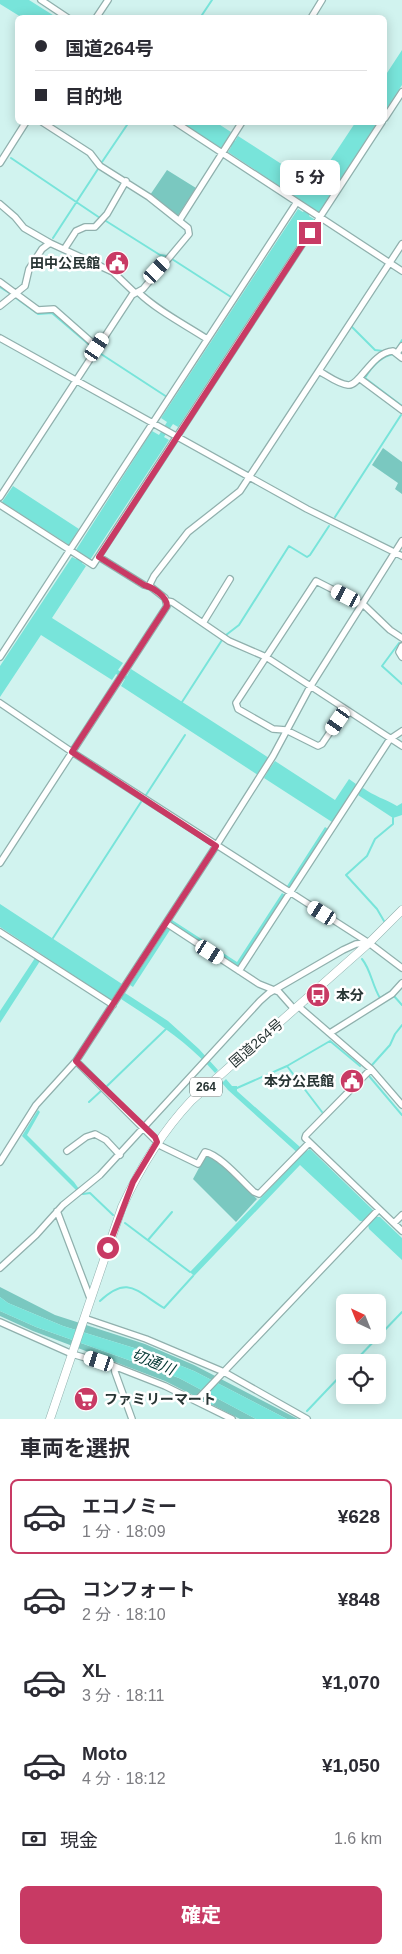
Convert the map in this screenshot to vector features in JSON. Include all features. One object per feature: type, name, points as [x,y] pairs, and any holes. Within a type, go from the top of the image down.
[{"type":"highway","name":"国道264号","points":[[50,1419],[122,1208],[133,1182],[157,1142],[173,1120],[191,1101],[369,943],[402,910]]},
{"type":"street","points":[[41,0],[64,15]]},
{"type":"street","points":[[98,15],[108,0]]},
{"type":"street","points":[[312,15],[322,0]]},
{"type":"street","points":[[387,115],[402,92]]},
{"type":"street","points":[[0,163],[24,125]]},
{"type":"street","points":[[0,496],[97,347],[136,293],[143,289],[189,234],[188,228],[179,221],[126,181],[100,166],[90,153],[47,125]]},
{"type":"street","points":[[178,125],[402,271]]},
{"type":"street","points":[[179,221],[240,125]]},
{"type":"street","points":[[0,505],[92,566],[380,125]]},
{"type":"street","points":[[65,248],[76,231],[84,227],[96,227],[107,214],[126,181]]},
{"type":"street","points":[[0,657],[297,202]]},
{"type":"street","points":[[0,204],[24,228],[50,243],[65,248],[77,256],[113,272],[152,305],[207,339]]},
{"type":"street","points":[[0,306],[25,286],[28,269],[42,249],[50,243]]},
{"type":"street","points":[[151,587],[150,584],[154,576],[188,532],[235,495],[250,476],[402,244]]},
{"type":"street","points":[[0,282],[38,310],[54,309],[97,347]]},
{"type":"street","points":[[0,338],[346,529],[402,556]]},
{"type":"street","points":[[319,371],[346,385],[352,385],[360,378],[369,364],[388,351],[400,355],[402,346]]},
{"type":"street","points":[[360,378],[402,410]]},
{"type":"street","points":[[0,1162],[36,1105],[76,1061],[216,846],[266,768],[310,687],[402,541]]},
{"type":"street","points":[[99,557],[144,585],[151,587],[167,601],[172,602],[229,641],[266,657],[402,746]]},
{"type":"street","points":[[203,623],[230,579]]},
{"type":"street","points":[[345,710],[322,744],[318,746],[286,730],[273,729],[238,710],[236,703],[316,581],[362,604],[402,638]]},
{"type":"street","points":[[0,863],[167,606],[167,601]]},
{"type":"street","points":[[402,646],[399,652],[402,658]]},
{"type":"street","points":[[0,703],[216,846],[369,943],[401,967]]},
{"type":"street","points":[[239,971],[390,739],[402,731]]},
{"type":"street","points":[[166,923],[259,984],[278,992],[330,1033],[371,1069],[401,1101]]},
{"type":"street","points":[[0,932],[112,1005]]},
{"type":"street","points":[[0,1268],[36,1235],[57,1211],[92,1183],[120,1155],[260,1001],[274,990],[343,950],[356,944],[369,943]]},
{"type":"street","points":[[330,1033],[392,994],[402,983]]},
{"type":"street","points":[[76,1061],[155,1137],[157,1142],[198,1164],[205,1152],[208,1152],[254,1192],[259,1194],[309,1142]]},
{"type":"street","points":[[371,1069],[305,1138],[378,1211],[402,1231]]},
{"type":"street","points":[[67,1151],[86,1137],[95,1134],[106,1140],[120,1155]]},
{"type":"street","points":[[57,1211],[90,1298]]},
{"type":"street","points":[[197,1400],[378,1211]]},
{"type":"street","points":[[394,1223],[402,1214]]},
{"type":"street","points":[[84,1318],[146,1339],[223,1373],[307,1419]]},
{"type":"street","points":[[0,1322],[73,1352],[165,1386],[197,1400],[232,1419]]},
{"type":"street","points":[[114,1366],[132,1419]]},
{"type":"shaded area","points":[[167,170],[196,188],[177,217],[150,195]]},
{"type":"shaded area","points":[[383,448],[402,462],[402,494],[395,489],[398,483],[372,465]]},
{"type":"shaded area","points":[[206,1155],[218,1161],[257,1199],[236,1222],[193,1179]]},
{"type":"shaded area","points":[[0,1287],[55,1315],[145,1344],[194,1365],[298,1419],[287,1419],[194,1371],[144,1351],[63,1326],[8,1303],[0,1297]]},
{"type":"shaded area","points":[[0,1311],[36,1327],[179,1378],[256,1419],[240,1419],[165,1381],[33,1331],[0,1316]]},
{"type":"water","points":[[0,0],[29,0],[53,15],[18,15],[0,4]]},
{"type":"water","points":[[402,50],[402,85],[387,108],[387,73]]},
{"type":"water","points":[[185,125],[220,125],[231,132],[228,137],[235,141],[238,136],[314,185],[354,125],[376,125],[319,212],[313,209],[309,216],[314,219],[178,427],[173,424],[164,437],[169,440],[90,560],[86,557],[82,563],[86,566],[52,618],[123,663],[118,670],[127,676],[131,669],[269,758],[265,764],[270,768],[275,761],[335,800],[349,779],[361,790],[363,788],[397,806],[402,803],[402,815],[393,818],[353,790],[332,822],[264,778],[268,771],[263,768],[258,775],[121,686],[125,679],[116,674],[112,680],[41,635],[0,697],[0,666],[72,557],[76,559],[80,553],[76,550],[152,431],[159,435],[167,422],[161,418],[298,209],[303,212],[308,205],[228,152],[231,147],[225,143],[221,148]]},
{"type":"water","points":[[13,486],[79,529],[69,545],[2,502]]},
{"type":"water","points":[[325,827],[328,829],[290,888],[287,886]]},
{"type":"water","points":[[282,893],[285,895],[238,967],[170,923],[172,920],[237,962]]},
{"type":"water","points":[[0,904],[122,984],[118,990],[168,1021],[199,1049],[218,1070],[215,1073],[194,1051],[159,1024],[121,999],[122,997],[116,993],[111,1000],[0,927]]},
{"type":"water","points":[[167,928],[170,930],[133,987],[130,985]]},
{"type":"water","points":[[35,958],[40,961],[0,1023],[0,1011]]},
{"type":"water","points":[[226,1079],[232,1086],[237,1086],[237,1091],[300,1147],[299,1149],[303,1153],[310,1149],[372,1209],[377,1217],[380,1217],[402,1238],[402,1260],[369,1229],[364,1221],[360,1221],[300,1165],[194,1276],[190,1272],[301,1156],[228,1090],[222,1083]]},
{"type":"water","points":[[38,1110],[40,1112],[27,1135],[74,1182],[79,1189],[77,1191],[22,1136]]},
{"type":"water","name":"切通川","points":[[0,1297],[8,1303],[63,1326],[144,1351],[194,1371],[287,1419],[256,1419],[179,1378],[36,1327],[0,1311]]},
{"type":"waterway","points":[[202,15],[212,0]]},
{"type":"waterway","points":[[102,162],[127,125]]},
{"type":"waterway","points":[[11,158],[100,218]]},
{"type":"waterway","points":[[53,238],[98,169]]},
{"type":"waterway","points":[[106,221],[160,255],[167,256]]},
{"type":"waterway","points":[[172,259],[231,297]]},
{"type":"waterway","points":[[0,287],[11,294]]},
{"type":"waterway","points":[[16,298],[38,314],[52,313],[93,348]]},
{"type":"waterway","points":[[352,327],[375,350],[383,351]]},
{"type":"waterway","points":[[397,349],[402,340]]},
{"type":"waterway","points":[[98,352],[167,397]]},
{"type":"waterway","points":[[393,354],[384,357],[370,370],[365,378],[402,406]]},
{"type":"waterway","points":[[335,517],[401,415]]},
{"type":"waterway","points":[[226,635],[239,625],[289,546],[307,557],[329,526]]},
{"type":"waterway","points":[[182,702],[222,640]]},
{"type":"waterway","points":[[399,643],[382,666],[402,684]]},
{"type":"waterway","points":[[146,795],[185,735]]},
{"type":"waterway","points":[[374,759],[386,740]]},
{"type":"waterway","points":[[53,938],[141,802]]},
{"type":"waterway","points":[[384,921],[377,909],[346,875],[367,856],[375,839],[393,824],[393,818]]},
{"type":"waterway","points":[[362,959],[380,998],[388,993]]},
{"type":"waterway","points":[[394,996],[402,1005]]},
{"type":"waterway","points":[[372,1065],[390,1045],[402,1025]]},
{"type":"waterway","points":[[107,1086],[166,1029]]},
{"type":"waterway","points":[[237,1088],[287,1066],[330,1041],[360,1066]]},
{"type":"waterway","points":[[287,1066],[322,1112]]},
{"type":"waterway","points":[[369,1076],[402,1115]]},
{"type":"waterway","points":[[89,1102],[102,1090]]},
{"type":"waterway","points":[[83,1194],[90,1193],[113,1215]]},
{"type":"waterway","points":[[148,1240],[172,1212]]},
{"type":"waterway","points":[[125,1223],[190,1272]]},
{"type":"waterway","points":[[100,1301],[110,1293],[125,1287],[139,1291],[164,1308],[193,1276]]},
{"type":"waterway","points":[[362,1354],[402,1312]]},
{"type":"waterway","points":[[307,1411],[336,1380]]},
{"type":"waterway","points":[[212,1404],[217,1398]]},
{"type":"place","name":"田中公民館","points":[[117,263]]},
{"type":"place","name":"本分","points":[[318,995]]},
{"type":"place","name":"本分公民館","points":[[352,1081]]},
{"type":"place","name":"ファミリーマート","points":[[86,1399]]},
{"type":"route","points":[[108,1248],[133,1182],[157,1142],[155,1137],[76,1061],[216,846],[72,752],[167,606],[165,598],[151,587],[144,585],[99,557],[310,233]]}]
